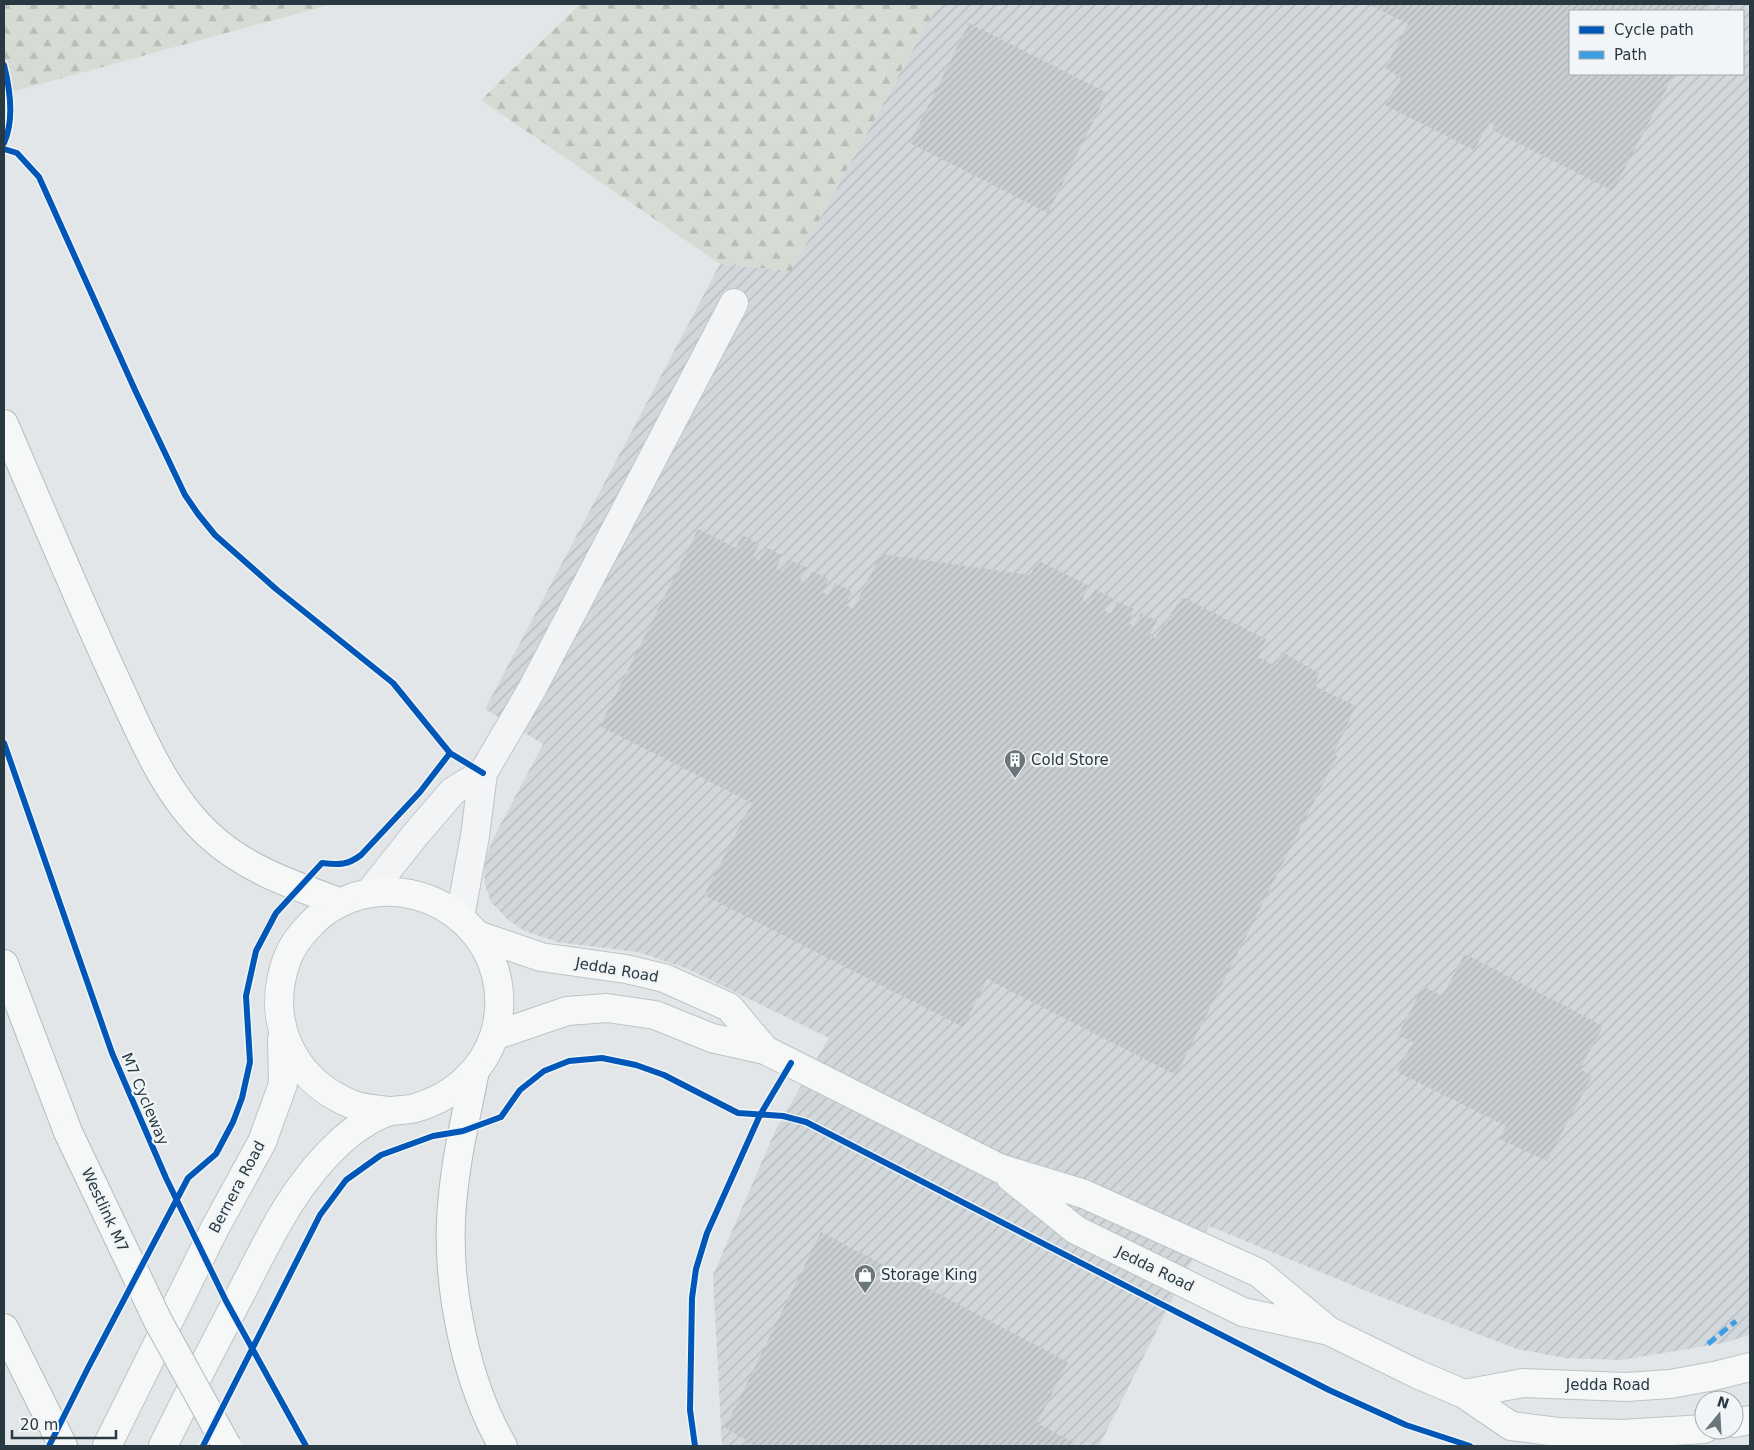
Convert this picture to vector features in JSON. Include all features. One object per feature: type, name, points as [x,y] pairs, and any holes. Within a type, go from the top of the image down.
[{"type":"main road","points":[[4,424],[72,583],[148,748],[182,805],[208,835],[242,862],[339,902]]},
{"type":"main road","points":[[475,1071],[457,1088],[436,1101],[413,1109],[389,1111],[353,1106],[320,1088],[296,1061],[281,1027],[278,1002],[280,978],[288,955],[318,916],[339,902],[370,892],[394,891],[418,894],[440,903],[468,926],[491,958],[498,984],[499,1010],[494,1036],[475,1071],[455,1178],[451,1222],[454,1276],[462,1329],[477,1385],[502,1446]]},
{"type":"main road","name":"Jedda Road","points":[[468,926],[541,957],[626,969],[664,978],[729,1006],[765,1050]]},
{"type":"main road","name":"Westlink M7","points":[[4,964],[68,1132],[158,1321],[227,1446]]},
{"type":"main road","name":"Jedda Road","points":[[494,1036],[567,1011],[607,1008],[655,1015],[712,1038],[765,1050],[999,1168],[1084,1194],[1259,1273],[1329,1331]]},
{"type":"main road","name":"Bernera Road","points":[[107,1446],[215,1228],[262,1142],[284,1084],[281,1027]]},
{"type":"main road","points":[[163,1446],[278,1222],[309,1172],[343,1138],[389,1111]]},
{"type":"main road","name":"Jedda Road","points":[[999,1168],[1076,1230],[1243,1312],[1329,1331],[1417,1374],[1464,1394],[1511,1426],[1558,1432],[1622,1434],[1694,1430]]},
{"type":"main road","points":[[4,1328],[63,1446]]},
{"type":"main road","name":"Jedda Road","points":[[1464,1394],[1523,1383],[1626,1387],[1670,1384],[1750,1367]]},
{"type":"lane","points":[[468,926],[482,773],[532,689],[734,303]]},
{"type":"lane","points":[[370,892],[416,834],[454,791],[482,773]]},
{"type":"shaded area","points":[[938,4],[1750,4],[1750,1335],[1723,1343],[1622,1360],[1565,1358],[1517,1349],[1381,1297],[1209,1226],[1099,1446],[722,1446],[713,1275],[776,1129],[829,1038],[688,969],[638,952],[557,942],[525,931],[508,920],[491,902],[485,884],[484,863],[493,839],[543,744],[485,709],[720,264],[791,271]]},
{"type":"green space","points":[[4,4],[332,4],[4,94]]},
{"type":"green space","points":[[580,4],[938,4],[791,271],[720,264],[481,100]]},
{"type":"building","points":[[1368,4],[1710,4],[1707,10],[1569,10],[1569,75],[1673,75],[1613,191],[1492,130],[1494,125],[1489,122],[1474,150],[1385,105],[1401,78],[1385,68],[1408,24]]},
{"type":"building","points":[[969,23],[1107,93],[1048,213],[910,143]]},
{"type":"building","name":"Cold Store","points":[[698,529],[736,548],[742,535],[759,544],[753,557],[759,560],[766,547],[782,555],[776,569],[783,571],[789,560],[806,567],[800,580],[806,583],[812,571],[829,579],[822,592],[829,595],[835,583],[852,592],[845,604],[853,609],[881,554],[1030,575],[1039,561],[1089,586],[1082,600],[1088,603],[1095,589],[1112,598],[1105,611],[1111,614],[1117,601],[1134,609],[1128,623],[1134,626],[1141,613],[1157,621],[1150,634],[1155,638],[1182,597],[1266,639],[1258,657],[1275,666],[1282,652],[1319,673],[1314,686],[1356,706],[1333,754],[1337,756],[1176,1075],[987,979],[963,1027],[704,895],[752,803],[600,726]]},
{"type":"building","points":[[1465,954],[1603,1026],[1580,1069],[1592,1076],[1547,1161],[1500,1139],[1506,1126],[1397,1072],[1413,1042],[1398,1035],[1423,986],[1442,996]]},
{"type":"building","name":"Storage King","points":[[821,1232],[1068,1362],[1037,1423],[1074,1443],[1073,1446],[746,1446],[748,1441],[725,1428]]},
{"type":"marked path","points":[[1708,1344],[1736,1321]]},
{"type":"cycle path","points":[[4,65],[10,94],[9,124],[4,143]]},
{"type":"cycle path","points":[[4,149],[17,153],[39,177],[135,390],[185,495],[198,514],[215,535],[276,589],[393,683],[450,753],[483,773]]},
{"type":"cycle path","name":"M7 Cycleway","points":[[4,743],[112,1053],[166,1178],[226,1301],[306,1446]]},
{"type":"cycle path","points":[[49,1446],[188,1178],[216,1154],[233,1122],[242,1098],[250,1062],[246,996],[256,951],[276,913],[322,863],[343,864],[361,855],[420,792],[450,753]]},
{"type":"cycle path","points":[[203,1446],[320,1215],[346,1180],[381,1155],[433,1136],[463,1131],[501,1117],[520,1090],[544,1071],[569,1061],[602,1058],[636,1065],[664,1075],[738,1113],[783,1116],[806,1122],[1329,1390],[1406,1425],[1470,1446]]},
{"type":"cycle path","points":[[695,1446],[690,1410],[692,1298],[696,1269],[707,1233],[760,1115],[791,1063]]},
{"type":"place","name":"Cold Store","points":[[1015,779]]},
{"type":"place","name":"Storage King","points":[[865,1294]]}]
